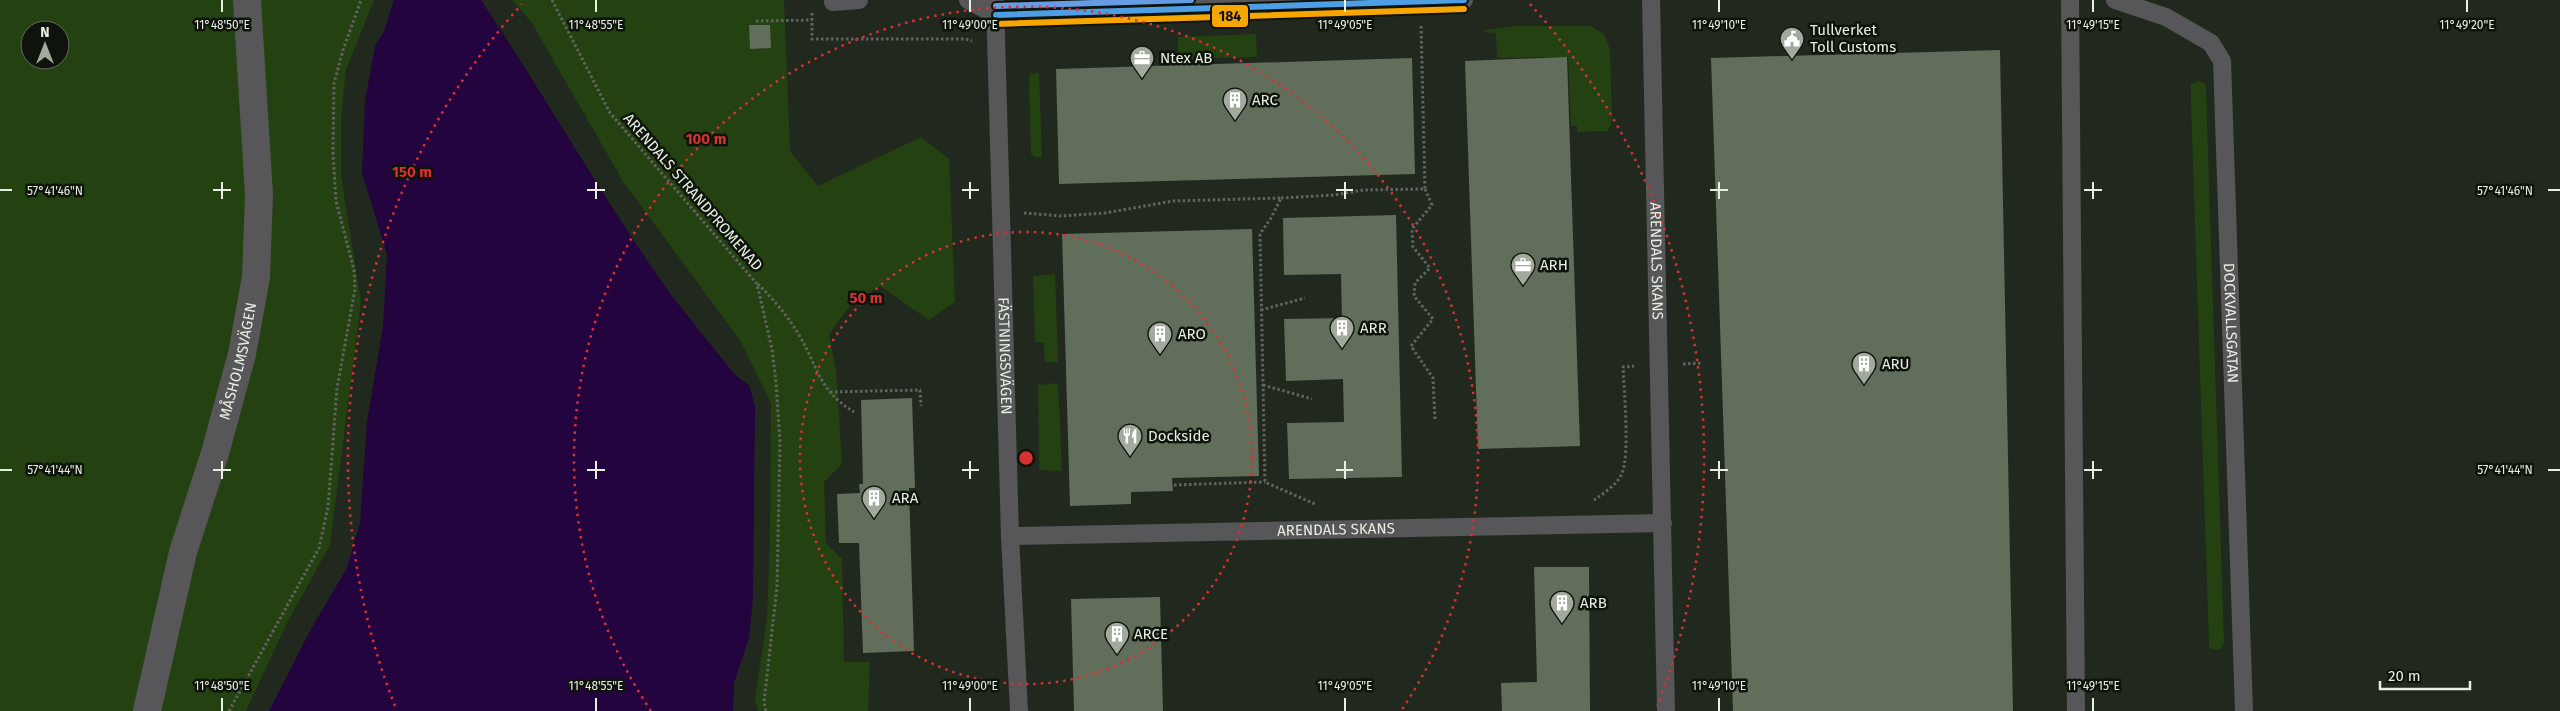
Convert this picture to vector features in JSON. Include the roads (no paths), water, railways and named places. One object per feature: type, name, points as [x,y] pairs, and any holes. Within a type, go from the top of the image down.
[{"type":"street","name":"MÅSHOLMSVÄGEN","points":[[147,711],[183,552],[215,453],[242,354],[256,278],[259,196],[247,0]]},
{"type":"lane","points":[[833,2],[859,0]]},
{"type":"lane","points":[[968,0],[995,7],[1464,0]]},
{"type":"lane","name":"ARENDALS SKANS","points":[[1651,0],[1666,711]]},
{"type":"lane","points":[[2070,0],[2076,711]]},
{"type":"lane","name":"DOCKVALLSGATAN","points":[[2115,0],[2166,17],[2211,43],[2222,61],[2244,711]]},
{"type":"lane","name":"FÄSTNINGSVÄGEN","points":[[995,7],[1010,536],[1019,711]]},
{"type":"lane","name":"ARENDALS SKANS","points":[[1010,536],[1663,523]]},
{"type":"place","name":"Tullverket Toll Customs","points":[[1792,60]]},
{"type":"place","name":"Ntex AB","points":[[1142,79]]},
{"type":"place","name":"ARC","points":[[1235,121]]},
{"type":"place","name":"ARH","points":[[1523,286]]},
{"type":"place","name":"ARR","points":[[1342,349]]},
{"type":"place","name":"ARO","points":[[1160,355]]},
{"type":"place","name":"ARU","points":[[1864,385]]},
{"type":"place","name":"Dockside","points":[[1130,457]]},
{"type":"place","name":"ARA","points":[[874,519]]},
{"type":"place","name":"ARB","points":[[1562,624]]},
{"type":"place","name":"ARCE","points":[[1117,655]]}]
